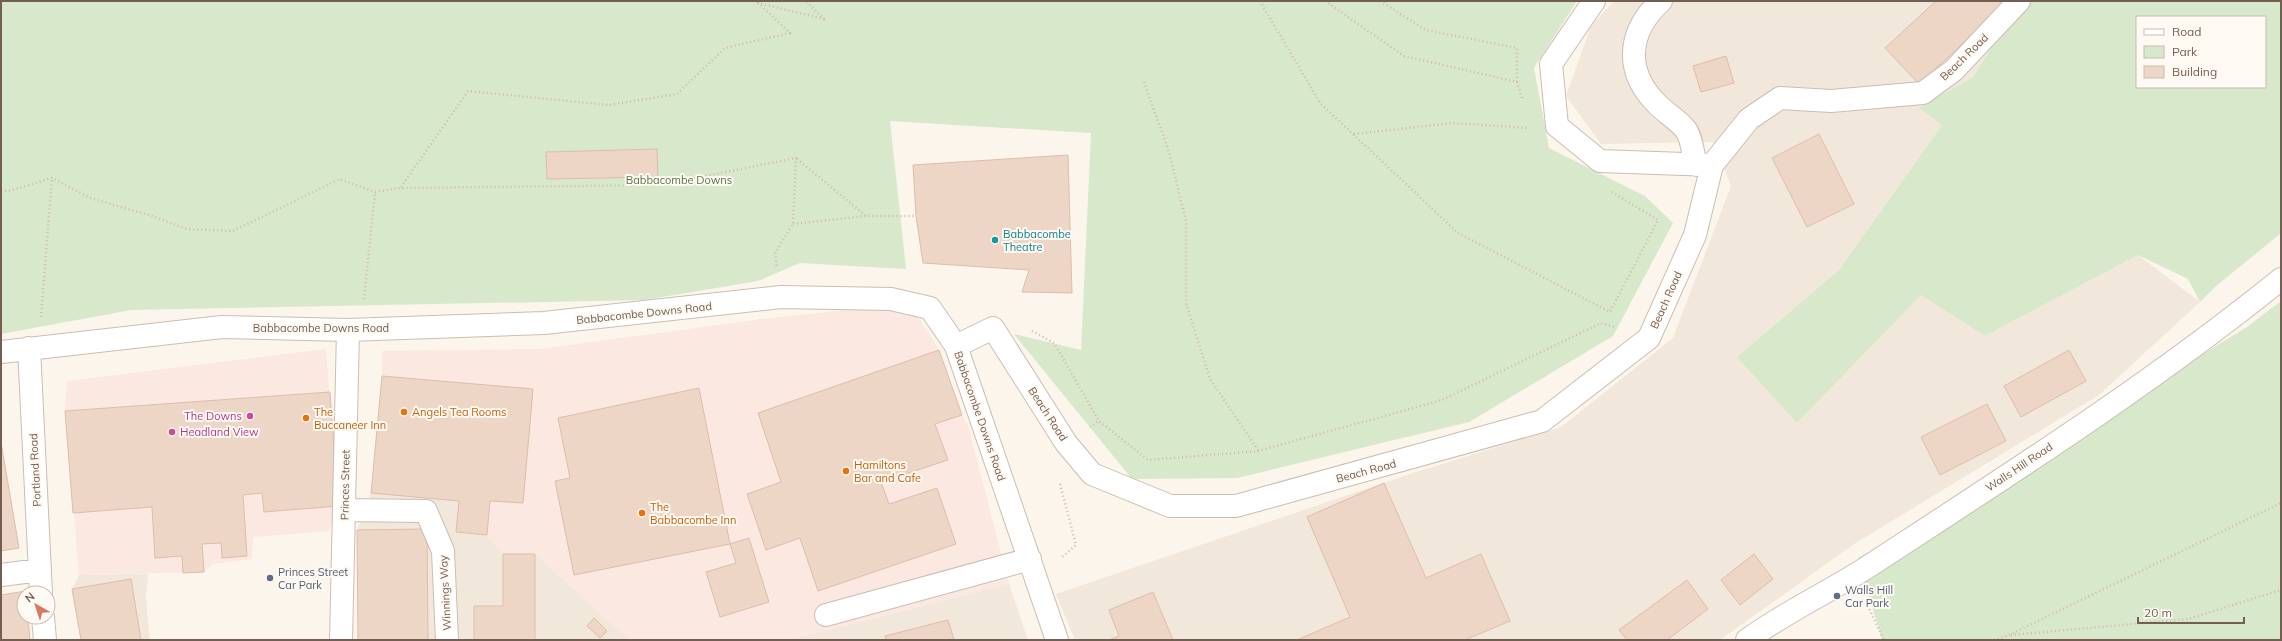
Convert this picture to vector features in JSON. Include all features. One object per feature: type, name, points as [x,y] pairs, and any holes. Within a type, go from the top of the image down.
[{"type":"street","points":[[1594,1],[1551,64],[1557,126],[1600,161],[1704,165],[1687,131],[1658,105],[1642,86],[1632,61],[1636,35],[1651,10],[1661,1]]},
{"type":"street","name":"Beach Road","points":[[956,346],[993,328],[1066,443],[1092,474],[1170,506],[1236,506],[1542,421],[1649,338],[1695,235],[1704,165],[1749,119],[1780,98],[1831,100],[1923,94],[1954,70],[2018,1]]},
{"type":"street","name":"Walls Hill Road","points":[[1747,640],[1766,626],[1854,575],[2048,448],[2236,315],[2281,279]]},
{"type":"street","name":"Babbacombe Downs Road","points":[[1,352],[222,327],[348,330],[544,323],[781,297],[891,299],[930,308],[956,346],[1057,640]]},
{"type":"street","name":"Princes Street","points":[[341,640],[348,330]]},
{"type":"street","name":"Portland Road","points":[[35,347],[41,585]]},
{"type":"street","name":"Winnings Way","points":[[345,510],[426,511],[443,551],[447,640]]},
{"type":"street","points":[[826,615],[1033,569]]},
{"type":"street","points":[[1,575],[40,570]]},
{"type":"street","points":[[44,625],[45,640]]},
{"type":"path","points":[[400,188],[468,91],[608,105],[677,94],[725,48],[790,33],[758,3],[824,19],[806,1]]},
{"type":"path","points":[[1260,1],[1320,103],[1458,233],[1610,312],[1658,220],[1608,190]]},
{"type":"path","points":[[1325,1],[1404,56],[1518,82]]},
{"type":"path","points":[[1380,1],[1426,30],[1518,48],[1518,82],[1523,102]]},
{"type":"path","points":[[1144,82],[1169,152],[1186,221],[1186,303],[1210,379],[1258,451]]},
{"type":"path","points":[[1353,134],[1453,123],[1531,129],[1529,122]]},
{"type":"path","points":[[1,191],[9,191],[52,178],[90,198],[152,216],[186,228],[233,231],[340,179],[375,192],[400,188],[660,185],[796,158]]},
{"type":"path","points":[[796,158],[866,216]]},
{"type":"path","points":[[781,297],[775,253],[793,224],[796,158]]},
{"type":"path","points":[[35,347],[41,313],[52,178]]},
{"type":"path","points":[[348,330],[363,306],[375,192]]},
{"type":"path","points":[[793,224],[866,216],[916,216]]},
{"type":"path","points":[[1054,344],[1099,421],[1148,460],[1258,451],[1442,400],[1601,323],[1649,338]]},
{"type":"path","points":[[1033,569],[1076,545],[1060,485],[1066,443]]},
{"type":"path","points":[[1994,640],[2008,636],[2281,503]]},
{"type":"path","points":[[1854,575],[1884,640]]},
{"type":"path","points":[[2008,636],[2188,620],[2281,590]]},
{"type":"shaded area","points":[[1614,1],[2021,1],[1973,77],[1919,108],[1942,125],[1839,270],[1744,351],[1797,423],[1921,295],[1985,336],[2138,255],[2200,302],[2099,395],[1854,544],[1720,640],[1075,640],[1056,594],[1407,475],[1561,427],[1673,338],[1731,186],[1713,142],[1601,144],[1566,96],[1591,26]]},
{"type":"shaded area","points":[[909,303],[939,350],[962,415],[968,425],[1009,584],[789,640],[630,640],[535,554],[503,554],[487,535],[456,532],[459,501],[371,493],[382,376],[382,351],[540,349],[762,319]]},
{"type":"shaded area","points":[[326,349],[338,506],[329,531],[253,537],[252,559],[213,564],[204,572],[79,575],[65,411],[67,381]]},
{"type":"shaded area","points":[[371,493],[459,501],[456,532],[487,535],[503,554],[535,554],[630,640],[358,640],[357,530]]},
{"type":"shaded area","points":[[148,574],[146,598],[150,640],[81,640],[72,589],[79,575]]},
{"type":"shaded area","points":[[1009,584],[1028,640],[789,640]]},
{"type":"green space","name":"Babbacombe Downs","points":[[1,1],[1577,1],[1534,68],[1549,148],[1645,196],[1673,223],[1613,336],[1469,422],[1237,478],[1132,479],[1014,334],[1081,350],[1091,133],[890,121],[906,269],[800,263],[758,281],[644,300],[131,310],[1,334]]},
{"type":"green space","points":[[2021,1],[2281,1],[2281,233],[2215,287],[2200,302],[2188,279],[2138,255],[1985,336],[1921,295],[1797,423],[1737,357],[1839,270],[1942,125],[1919,108],[1973,77]]},
{"type":"green space","points":[[2281,301],[2281,640],[1882,640],[1858,558],[1973,495],[2247,327]]},
{"type":"building","points":[[1936,1],[2009,1],[1919,84],[1885,48]]},
{"type":"building","points":[[1726,56],[1734,83],[1701,92],[1693,66]]},
{"type":"building","points":[[1819,134],[1854,204],[1807,227],[1772,158]]},
{"type":"building","points":[[657,149],[658,177],[547,179],[546,152]]},
{"type":"building","name":"Babbacombe Theatre","points":[[1068,155],[1072,293],[1022,292],[1029,270],[923,263],[916,216],[913,165]]},
{"type":"building","name":"Hamiltons Bar and Cafe","points":[[939,350],[962,415],[935,424],[948,460],[881,482],[889,504],[937,488],[956,544],[818,591],[800,538],[766,550],[747,494],[781,482],[758,413]]},
{"type":"building","points":[[2069,350],[2086,381],[2021,417],[2004,386]]},
{"type":"building","points":[[382,376],[533,389],[523,503],[490,501],[487,535],[456,532],[459,501],[371,493]]},
{"type":"building","name":"The Babbacombe Inn","points":[[699,388],[730,544],[574,575],[555,481],[570,478],[558,418]]},
{"type":"building","points":[[330,392],[338,506],[264,512],[262,493],[243,495],[247,556],[222,558],[221,543],[202,544],[204,572],[183,573],[182,556],[155,558],[152,507],[73,513],[65,411]]},
{"type":"building","points":[[1987,404],[2006,441],[1940,475],[1921,437]]},
{"type":"building","points":[[1,442],[19,548],[1,551]]},
{"type":"building","points":[[1384,483],[1426,578],[1481,554],[1510,621],[1465,640],[1297,640],[1350,617],[1307,517]]},
{"type":"building","points":[[427,529],[428,640],[358,640],[357,530]]},
{"type":"building","points":[[749,538],[769,602],[720,617],[706,572],[736,563],[730,544]]},
{"type":"building","points":[[503,554],[535,554],[535,640],[474,640],[474,606],[503,606]]},
{"type":"building","points":[[1754,554],[1773,579],[1740,605],[1721,580]]},
{"type":"building","points":[[131,579],[141,640],[81,640],[72,589]]},
{"type":"building","points":[[1687,580],[1708,609],[1667,640],[1627,640],[1619,630]]},
{"type":"building","points":[[1153,592],[1173,640],[1109,640],[1119,636],[1109,610]]},
{"type":"building","points":[[16,593],[16,625],[29,625],[30,640],[1,640],[1,595]]},
{"type":"building","points":[[594,618],[607,631],[600,638],[587,626]]},
{"type":"building","points":[[948,620],[954,640],[886,640],[885,636]]},
{"type":"place","name":"Babbacombe Theatre","points":[[995,240]]},
{"type":"place","name":"Angels Tea Rooms","points":[[404,412]]},
{"type":"place","name":"The Downs","points":[[250,416]]},
{"type":"place","name":"The Buccaneer Inn","points":[[306,418]]},
{"type":"place","name":"Headland View","points":[[172,432]]},
{"type":"place","name":"Hamiltons Bar and Cafe","points":[[846,471]]},
{"type":"place","name":"The Babbacombe Inn","points":[[642,513]]},
{"type":"place","name":"Princes Street Car Park","points":[[270,578]]},
{"type":"place","name":"Walls Hill Car Park","points":[[1837,596]]}]
